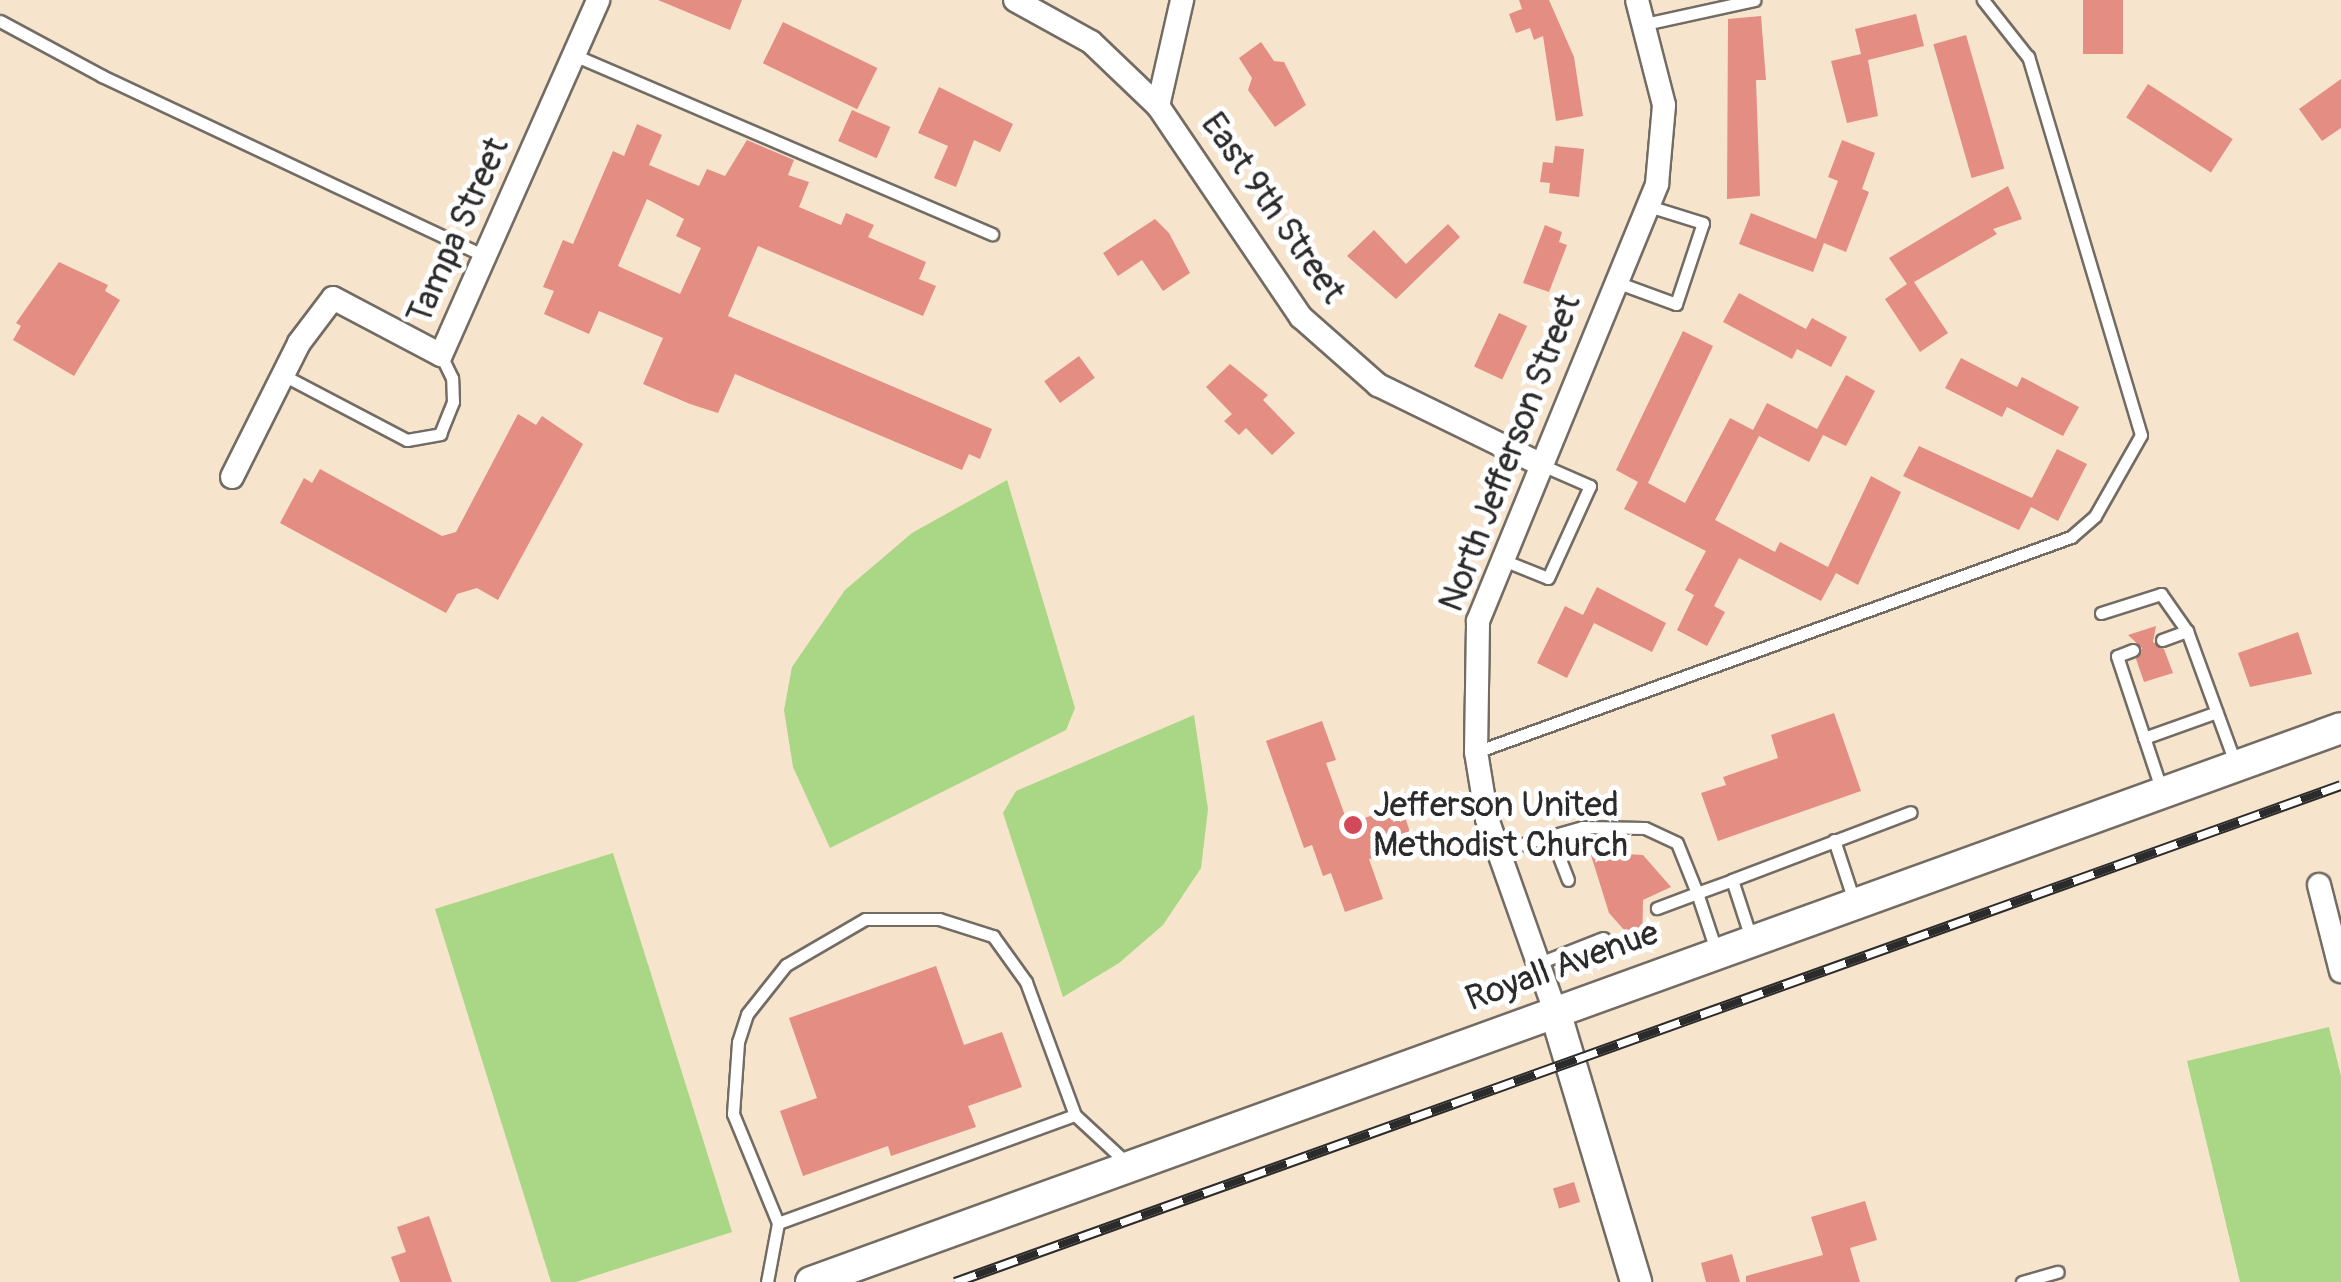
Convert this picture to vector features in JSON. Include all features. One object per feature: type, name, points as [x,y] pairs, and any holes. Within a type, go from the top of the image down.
[{"type":"street","name":"Tampa Street","points":[[232,477],[283,376],[332,298],[441,355],[598,0]]},
{"type":"street","name":"East 9th Street","points":[[1015,0],[1091,42],[1158,106],[1301,317],[1378,385],[1542,464]]},
{"type":"street","points":[[1158,106],[1182,0]]},
{"type":"street","name":"North Jefferson Street","points":[[1636,1282],[1554,1008],[1498,850],[1476,752],[1478,620],[1657,184],[1664,105],[1637,0]]},
{"type":"street","name":"Royall Avenue","points":[[811,1282],[1554,1008],[2341,728]]},
{"type":"street","points":[[2319,885],[2341,971]]},
{"type":"lane","points":[[1644,24],[1754,0]]},
{"type":"lane","points":[[1476,752],[2071,537],[2095,516],[2141,435],[2028,58],[1983,0]]},
{"type":"lane","points":[[0,21],[102,76],[486,257]]},
{"type":"lane","points":[[574,55],[992,234]]},
{"type":"lane","points":[[1616,282],[1676,304],[1703,223],[1648,206]]},
{"type":"lane","points":[[283,376],[407,440],[440,434],[453,402],[452,378],[441,355]]},
{"type":"lane","points":[[1503,560],[1548,578],[1590,486],[1542,464]]},
{"type":"lane","points":[[2101,613],[2161,594],[2188,631],[2236,765]]},
{"type":"lane","points":[[2162,640],[2188,631]]},
{"type":"lane","points":[[2133,650],[2116,656],[2162,792]]},
{"type":"lane","points":[[2144,738],[2217,712]]},
{"type":"lane","points":[[1657,908],[1912,812]]},
{"type":"lane","points":[[1498,850],[1582,828],[1645,828],[1677,842],[1716,950]]},
{"type":"lane","points":[[1551,836],[1568,880]]},
{"type":"lane","points":[[1834,840],[1854,901]]},
{"type":"lane","points":[[1732,880],[1751,938]]},
{"type":"lane","points":[[767,1282],[778,1223],[733,1114],[738,1042],[747,1014],[786,965],[865,919],[926,917],[993,936],[1026,982],[1075,1115],[1129,1165]]},
{"type":"lane","points":[[1538,963],[1603,938]]},
{"type":"lane","points":[[778,1223],[1075,1115]]},
{"type":"lane","points":[[2022,1282],[2058,1272]]},
{"type":"green space","points":[[1007,480],[1075,708],[1066,730],[830,848],[793,767],[784,710],[792,667],[845,590],[912,533]]},
{"type":"green space","points":[[1194,715],[1208,809],[1201,868],[1163,925],[1119,963],[1063,997],[1003,813],[1016,791]]},
{"type":"green space","points":[[613,853],[732,1232],[576,1282],[551,1282],[435,909]]},
{"type":"green space","points":[[2329,1027],[2341,1076],[2341,1282],[2240,1282],[2187,1061]]},
{"type":"building","points":[[658,0],[742,0],[730,30]]},
{"type":"building","points":[[1519,0],[1549,0],[1574,57],[1583,116],[1556,121],[1543,36],[1534,40],[1530,28],[1516,33],[1509,14],[1522,9]]},
{"type":"building","points":[[2083,0],[2123,0],[2123,54],[2083,54]]},
{"type":"building","points":[[1916,14],[1924,46],[1868,60],[1878,116],[1847,123],[1831,61],[1861,54],[1855,29]]},
{"type":"building","points":[[1761,16],[1766,80],[1756,80],[1760,196],[1727,199],[1728,19]]},
{"type":"building","points":[[783,22],[877,68],[857,109],[763,63]]},
{"type":"building","points":[[1966,35],[2004,169],[1972,178],[1933,44]]},
{"type":"building","points":[[1261,42],[1274,61],[1284,62],[1306,105],[1275,127],[1248,90],[1252,78],[1239,58]]},
{"type":"building","points":[[2341,79],[2341,128],[2322,141],[2299,109]]},
{"type":"building","points":[[2148,84],[2233,139],[2211,173],[2126,118]]},
{"type":"building","points":[[939,87],[1013,124],[1000,152],[974,140],[956,187],[934,178],[948,146],[918,133]]},
{"type":"building","points":[[852,110],[890,127],[877,158],[838,141]]},
{"type":"building","points":[[637,124],[662,135],[649,165],[699,186],[707,169],[725,176],[747,140],[794,160],[788,175],[809,182],[799,207],[841,225],[846,213],[874,225],[868,237],[926,262],[919,279],[936,286],[923,316],[758,246],[728,316],[992,429],[980,459],[969,454],[962,470],[735,374],[718,413],[690,404],[643,384],[663,338],[599,311],[589,334],[544,314],[554,291],[543,287],[563,240],[573,244],[613,151],[624,156]],"holes":[[[647,199],[684,219],[676,236],[701,248],[680,294],[618,266]]]},
{"type":"building","points":[[1842,140],[1875,153],[1862,189],[1869,192],[1846,252],[1824,243],[1813,272],[1739,244],[1751,213],[1816,239],[1838,181],[1828,177]]},
{"type":"building","points":[[1555,146],[1584,149],[1579,197],[1549,193],[1550,183],[1540,182],[1543,162],[1553,163]]},
{"type":"building","points":[[2008,186],[2022,219],[1993,229],[1997,234],[1914,282],[1948,333],[1920,352],[1885,299],[1907,284],[1889,258]]},
{"type":"building","points":[[1155,219],[1169,233],[1190,273],[1163,291],[1142,260],[1118,276],[1103,253]]},
{"type":"building","points":[[1448,224],[1460,237],[1396,299],[1347,256],[1374,230],[1406,264]]},
{"type":"building","points":[[1545,225],[1562,232],[1559,242],[1567,245],[1549,292],[1523,283]]},
{"type":"building","points":[[59,262],[108,285],[105,291],[120,300],[74,376],[13,340],[21,326],[16,323]]},
{"type":"building","points":[[1739,293],[1806,329],[1812,318],[1847,337],[1831,367],[1797,349],[1792,359],[1723,322]]},
{"type":"building","points":[[1499,313],[1527,326],[1502,380],[1474,366]]},
{"type":"building","points":[[1683,331],[1713,346],[1648,483],[1685,503],[1730,418],[1753,430],[1767,403],[1817,429],[1846,375],[1875,391],[1846,446],[1823,435],[1809,462],[1759,436],[1715,520],[1775,552],[1780,542],[1828,567],[1871,476],[1901,492],[1858,585],[1836,573],[1821,601],[1739,558],[1714,606],[1725,612],[1707,646],[1677,630],[1694,595],[1685,590],[1706,551],[1624,509],[1638,482],[1616,470]]},
{"type":"building","points":[[1079,356],[1095,378],[1060,403],[1044,381]]},
{"type":"building","points":[[1961,358],[2017,387],[2022,377],[2079,407],[2063,436],[2007,407],[2002,417],[1945,388]]},
{"type":"building","points":[[1230,364],[1268,395],[1263,400],[1295,433],[1272,455],[1246,428],[1239,435],[1224,421],[1232,414],[1206,387]]},
{"type":"building","points":[[518,414],[536,425],[542,416],[583,444],[498,600],[477,588],[457,594],[446,613],[280,523],[304,478],[312,483],[320,469],[442,536],[456,532]]},
{"type":"building","points":[[1919,446],[2032,498],[2057,449],[2087,464],[2058,521],[2031,507],[2019,530],[1903,476]]},
{"type":"building","points":[[1597,587],[1666,623],[1652,652],[1594,623],[1567,678],[1537,663],[1565,606],[1583,615]]},
{"type":"building","points":[[2156,626],[2153,642],[2164,649],[2173,673],[2144,682],[2136,659],[2142,648],[2128,635]]},
{"type":"building","points":[[2298,632],[2312,674],[2250,687],[2238,653]]},
{"type":"building","points":[[1834,713],[1861,791],[1718,841],[1701,793],[1726,785],[1723,777],[1778,758],[1771,735]]},
{"type":"building","points":[[1322,721],[1336,760],[1326,763],[1348,824],[1401,805],[1414,844],[1369,859],[1383,899],[1345,912],[1331,873],[1323,876],[1312,845],[1304,848],[1266,741]]},
{"type":"building","points":[[1590,852],[1643,855],[1671,887],[1643,900],[1642,950],[1609,913]]},
{"type":"building","points":[[936,966],[964,1045],[1002,1032],[1022,1087],[968,1106],[976,1127],[891,1156],[888,1146],[803,1176],[780,1111],[817,1098],[789,1018]]},
{"type":"building","points":[[1574,1182],[1580,1202],[1559,1209],[1553,1188]]},
{"type":"building","points":[[1865,1201],[1877,1240],[1850,1248],[1860,1282],[1746,1282],[1746,1276],[1823,1255],[1811,1217]]},
{"type":"building","points":[[429,1216],[452,1282],[400,1282],[391,1257],[406,1252],[397,1227]]},
{"type":"building","points":[[1732,1254],[1740,1282],[1706,1282],[1701,1263]]},
{"type":"railway","points":[[955,1282],[2341,785]]},
{"type":"place","name":"Jefferson United Methodist Church","points":[[1353,825]]}]
